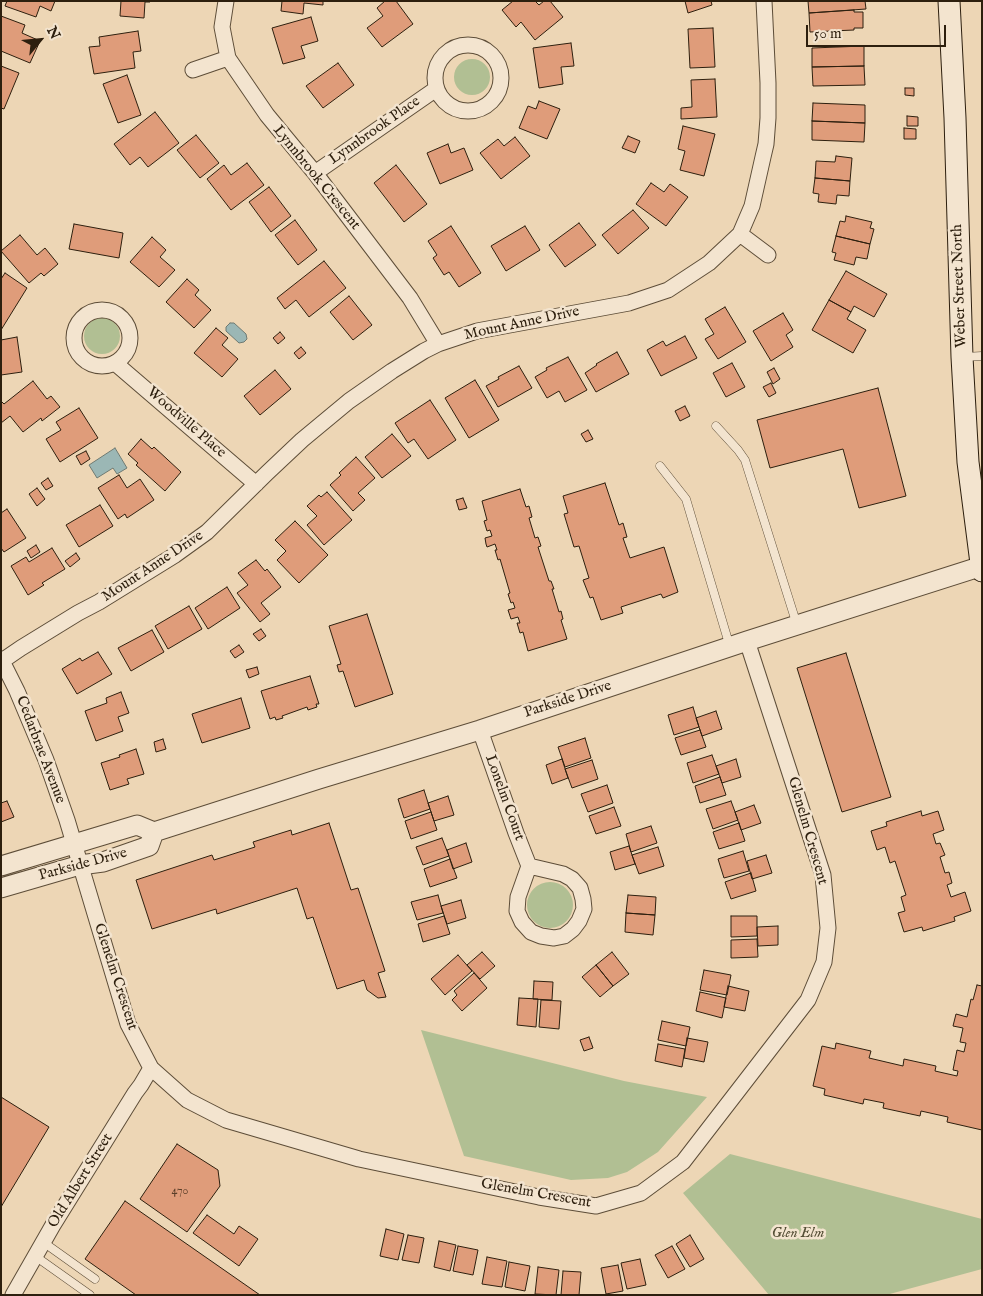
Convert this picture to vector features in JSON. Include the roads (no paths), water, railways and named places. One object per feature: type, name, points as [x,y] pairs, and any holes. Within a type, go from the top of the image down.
[{"type":"main road","name":"Weber Street North","points":[[949,1],[955,118],[972,357],[968,462],[981,567]]},
{"type":"street","name":"Lynnbrook Crescent","points":[[226,1],[222,27],[228,58],[267,116],[315,173],[410,298],[438,344]]},
{"type":"street","name":"Mount Anne Drive","points":[[2,660],[175,555],[207,532],[302,440],[349,401],[424,351],[438,344],[477,331],[629,303],[662,293],[709,263],[740,234],[752,206],[766,144],[768,83],[764,1]]},
{"type":"street","name":"Lynnbrook Place","points":[[465,44],[482,47],[492,54],[500,68],[502,80],[499,91],[493,101],[484,108],[473,112],[461,111],[450,107],[436,89],[434,74],[438,63],[444,54],[453,48],[465,44]]},
{"type":"street","points":[[193,70],[228,58]]},
{"type":"street","name":"Lynnbrook Place","points":[[315,173],[436,89]]},
{"type":"street","points":[[740,234],[768,255]]},
{"type":"street","name":"Woodville Place","points":[[115,363],[256,484]]},
{"type":"street","name":"Parkside Drive","points":[[1,866],[137,825],[154,832],[480,730],[797,625],[981,567]]},
{"type":"street","name":"Glenelm Crescent","points":[[74,844],[128,1024],[151,1068],[187,1100],[226,1120],[359,1159],[539,1197],[596,1206],[641,1193],[683,1162],[808,1000],[824,962],[828,928],[823,875],[739,644]]},
{"type":"street","name":"Cedarbrae Avenue","points":[[2,660],[46,760],[74,844]]},
{"type":"street","name":"Lonelm Court","points":[[480,730],[529,866]]},
{"type":"street","name":"Parkside Drive","points":[[1,888],[80,866],[103,862],[149,846],[154,832]]},
{"type":"street","points":[[529,866],[563,874],[572,879],[580,888],[584,909],[580,921],[573,930],[564,936],[554,938],[531,932],[522,922],[516,911],[518,897],[529,866]]},
{"type":"street","name":"Old Albert Street","points":[[13,1295],[43,1242],[151,1068]]},
{"type":"lane","points":[[716,426],[745,460],[797,625]]},
{"type":"lane","points":[[660,466],[686,499],[739,644]]},
{"type":"lane","points":[[43,1242],[96,1279]]},
{"type":"lane","points":[[35,1256],[90,1295]]},
{"type":"water","points":[[230,323],[234,323],[246,334],[247,339],[244,342],[239,343],[226,331],[226,327]]},
{"type":"water","points":[[115,448],[127,468],[117,474],[113,468],[97,478],[89,465]]},
{"type":"park label","name":"Glen Elm","points":[[798,1234]]}]
